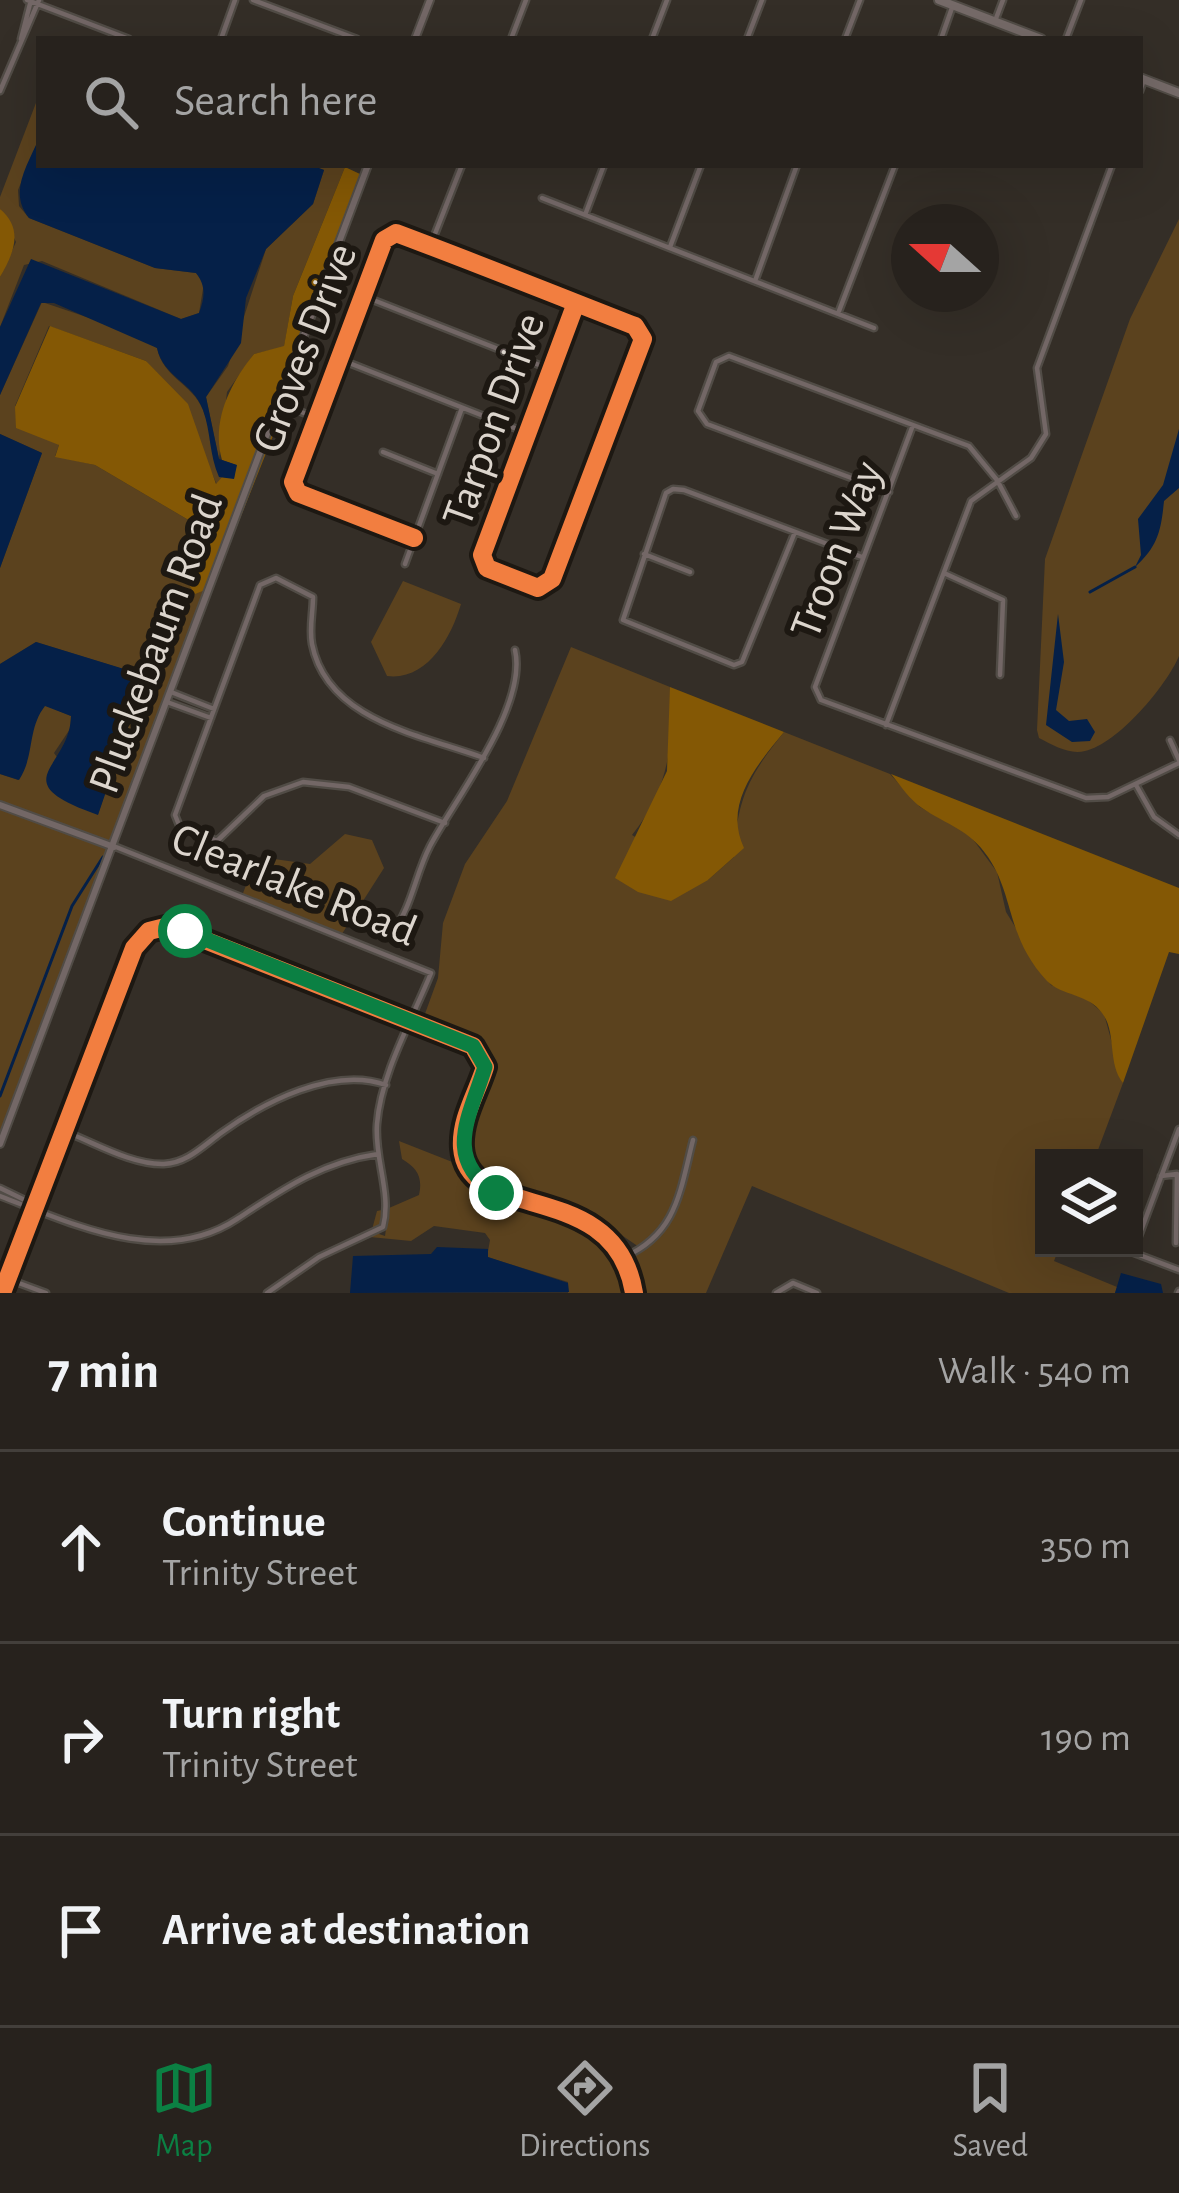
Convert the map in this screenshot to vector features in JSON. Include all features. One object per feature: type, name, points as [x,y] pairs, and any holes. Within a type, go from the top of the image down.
[{"type":"main road","points":[[939,0],[1033,36]]},
{"type":"main road","points":[[1143,79],[1179,93]]},
{"type":"street","points":[[221,36],[235,0]]},
{"type":"street","points":[[253,0],[349,36]]},
{"type":"street","points":[[416,36],[430,0]]},
{"type":"street","points":[[512,36],[526,0]]},
{"type":"street","points":[[653,36],[667,0]]},
{"type":"street","points":[[749,36],[762,0]]},
{"type":"street","points":[[846,36],[860,0]]},
{"type":"street","points":[[995,21],[1003,0]]},
{"type":"street","points":[[1067,36],[1081,0]]},
{"type":"street","points":[[0,91],[33,1],[121,36]]},
{"type":"street","points":[[941,36],[953,5]]},
{"type":"street","name":"Pluckebaum Road","points":[[0,1144],[367,168]]},
{"type":"street","points":[[461,168],[430,246],[576,303]]},
{"type":"street","points":[[585,214],[603,168]]},
{"type":"street","points":[[670,247],[700,168]]},
{"type":"street","points":[[755,281],[796,168]]},
{"type":"street","points":[[838,314],[894,168]]},
{"type":"street","points":[[1111,168],[1037,368],[1046,434],[1031,458],[970,501],[886,725],[1071,795],[1108,797],[1179,761],[1170,740]]},
{"type":"street","points":[[542,198],[874,328]]},
{"type":"street","name":"Groves Drive","points":[[414,538],[294,488],[389,235],[430,246]]},
{"type":"street","points":[[363,296],[552,370]]},
{"type":"street","name":"Tarpon Drive","points":[[576,303],[640,332],[643,339],[552,579],[538,588],[482,563],[576,303]]},
{"type":"street","points":[[889,492],[707,424],[698,411],[716,362],[728,356],[969,446],[997,480],[1016,515]]},
{"type":"street","points":[[339,359],[527,433]]},
{"type":"street","points":[[278,403],[317,418]]},
{"type":"street","points":[[404,564],[462,408]]},
{"type":"street","name":"Troon Way","points":[[886,725],[817,695],[815,687],[913,425]]},
{"type":"street","points":[[382,452],[438,473]]},
{"type":"street","points":[[795,532],[748,656],[734,665],[627,625],[622,611],[673,489],[795,532],[862,557]]},
{"type":"street","points":[[644,554],[690,572]]},
{"type":"street","points":[[944,573],[1003,600],[1000,674]]},
{"type":"street","points":[[445,823],[320,781],[263,796],[217,841],[183,829],[175,815],[260,585],[276,578],[313,597],[310,629],[319,666],[344,701],[484,758]]},
{"type":"street","points":[[392,933],[406,915],[420,868],[484,758],[519,667],[515,650]]},
{"type":"street","points":[[171,692],[214,709]]},
{"type":"street","points":[[167,702],[211,718]]},
{"type":"street","points":[[1136,785],[1154,817],[1179,835]]},
{"type":"street","name":"Clearlake Road","points":[[0,805],[431,973],[411,1021]]},
{"type":"street","points":[[2,1293],[134,948],[158,927],[185,931],[466,1042],[483,1059],[462,1134],[465,1162],[472,1174],[496,1193],[557,1206],[582,1218],[624,1257],[634,1293]]},
{"type":"street","points":[[267,1293],[319,1257],[382,1227],[386,1207],[377,1127],[386,1085],[411,1021]]},
{"type":"street","points":[[64,1131],[143,1162],[171,1164],[245,1117],[305,1090],[357,1077],[386,1085]]},
{"type":"street","points":[[1143,1223],[1179,1131]]},
{"type":"street","points":[[624,1257],[656,1240],[674,1216],[693,1140]]},
{"type":"street","points":[[0,1192],[121,1238],[185,1242],[234,1221],[289,1183],[336,1163],[378,1154]]},
{"type":"street","points":[[1161,1176],[1177,1174],[1176,1243]]},
{"type":"street","points":[[1143,1256],[1179,1270]]},
{"type":"street","points":[[8,1279],[46,1293]]},
{"type":"street","points":[[776,1293],[785,1284],[817,1293]]},
{"type":"street","points":[[279,1285],[286,1293]]},
{"type":"shaded area","points":[[36,103],[36,145],[18,190],[19,206],[29,218],[155,268],[196,273],[204,283],[199,313],[181,319],[42,261],[24,265],[0,327],[0,277],[16,242],[0,209],[0,197]]},
{"type":"shaded area","points":[[319,168],[345,168],[293,296],[284,347],[254,354],[227,392],[219,459],[206,397],[228,366],[266,249],[313,204],[324,170]]},
{"type":"shaded area","points":[[345,168],[360,174],[205,590],[195,594],[181,573],[193,563],[197,525],[95,465],[55,457],[59,445],[16,428],[15,407],[50,326],[146,361],[188,404],[216,484],[222,477],[234,478],[236,465],[222,460],[219,446],[225,404],[254,354],[284,346],[293,296]]},
{"type":"shaded area","points":[[0,209],[12,225],[14,242],[0,277]]},
{"type":"shaded area","points":[[1179,219],[1179,656],[1153,697],[1126,726],[1098,746],[1067,750],[1039,738],[1037,730],[1045,559],[1130,319]]},
{"type":"shaded area","points":[[42,302],[131,332],[157,348],[165,367],[203,410],[222,477],[217,485],[197,439],[146,361],[49,326],[15,406],[59,445],[55,456],[95,465],[197,525],[194,590],[205,590],[112,843],[0,801],[0,774],[18,780],[32,722],[45,705],[71,716],[70,729],[54,753],[98,814],[142,687],[136,673],[36,642],[0,664],[0,568],[42,453],[0,434],[0,395]]},
{"type":"shaded area","points":[[280,407],[284,408],[214,584]]},
{"type":"shaded area","points":[[403,581],[461,604],[435,655],[414,672],[387,676],[371,642]]},
{"type":"shaded area","points":[[571,647],[670,687],[666,765],[654,801],[632,835],[708,880],[734,857],[747,790],[784,732],[890,774],[920,807],[969,834],[997,872],[1006,912],[1051,985],[1088,1000],[1104,1014],[1123,1083],[1098,1149],[1035,1149],[1035,1257],[1056,1257],[1054,1261],[1117,1287],[1115,1293],[1009,1293],[752,1186],[706,1293],[638,1293],[628,1258],[646,1249],[670,1224],[697,1138],[690,1137],[671,1215],[639,1247],[598,1219],[475,1172],[466,1142],[484,1087],[487,1058],[474,1044],[422,1022],[438,978],[443,923],[465,864],[507,801]]},
{"type":"shaded area","points":[[670,687],[784,732],[754,772],[740,801],[739,832],[744,848],[708,880],[671,901],[638,892],[615,878],[667,771]]},
{"type":"shaded area","points":[[891,774],[1179,888],[1179,954],[1169,952],[1123,1083],[1107,1021],[1090,1002],[1053,986],[1034,965],[988,857],[966,834],[918,805]]},
{"type":"shaded area","points":[[0,808],[110,848],[0,1134]]},
{"type":"shaded area","points":[[345,834],[372,840],[384,868],[340,937],[242,896],[252,869],[274,859],[310,864]]},
{"type":"shaded area","points":[[399,1141],[465,1167],[495,1196],[556,1209],[593,1228],[621,1258],[631,1293],[568,1293],[568,1282],[487,1257],[490,1240],[485,1233],[434,1226],[411,1241],[370,1237],[377,1211],[382,1210],[379,1234],[385,1236],[389,1208],[419,1195],[419,1178],[402,1159]]},
{"type":"water","points":[[36,144],[36,168],[324,170],[313,204],[266,249],[246,298],[241,343],[206,397],[219,459],[237,465],[234,479],[219,477],[203,410],[165,366],[157,348],[54,303],[41,303],[0,395],[0,327],[31,259],[181,319],[199,313],[203,297],[196,273],[155,268],[29,218],[20,198],[25,168]]},
{"type":"water","points":[[1179,429],[1179,488],[1164,501],[1157,537],[1135,567],[1141,555],[1138,519],[1163,485]]},
{"type":"water","points":[[0,434],[42,453],[0,568]]},
{"type":"water","points":[[1058,614],[1064,662],[1056,710],[1069,721],[1087,719],[1095,732],[1090,741],[1072,742],[1046,725]]},
{"type":"water","points":[[36,642],[137,673],[142,686],[98,815],[53,793],[47,783],[71,716],[45,706],[19,780],[0,774],[0,664]]},
{"type":"water","points":[[437,1247],[488,1249],[488,1257],[568,1283],[569,1292],[350,1293],[353,1256],[431,1254]]},
{"type":"water","points":[[1121,1273],[1161,1284],[1163,1293],[1115,1293]]},
{"type":"waterway","points":[[1090,592],[1135,567]]},
{"type":"waterway","points":[[0,1096],[72,906],[103,857]]},
{"type":"cycle path","points":[[414,538],[298,493],[293,482],[384,240],[396,233],[426,244],[635,326],[643,339],[552,579],[538,588],[487,568],[482,555],[576,303]]},
{"type":"cycle path","points":[[2,1293],[134,948],[149,931],[169,926],[473,1046],[485,1067],[462,1137],[470,1172],[489,1187],[573,1216],[600,1232],[621,1256],[634,1293]]},
{"type":"route","points":[[185,931],[473,1046],[485,1067],[466,1116],[462,1148],[472,1174],[496,1193]]}]
